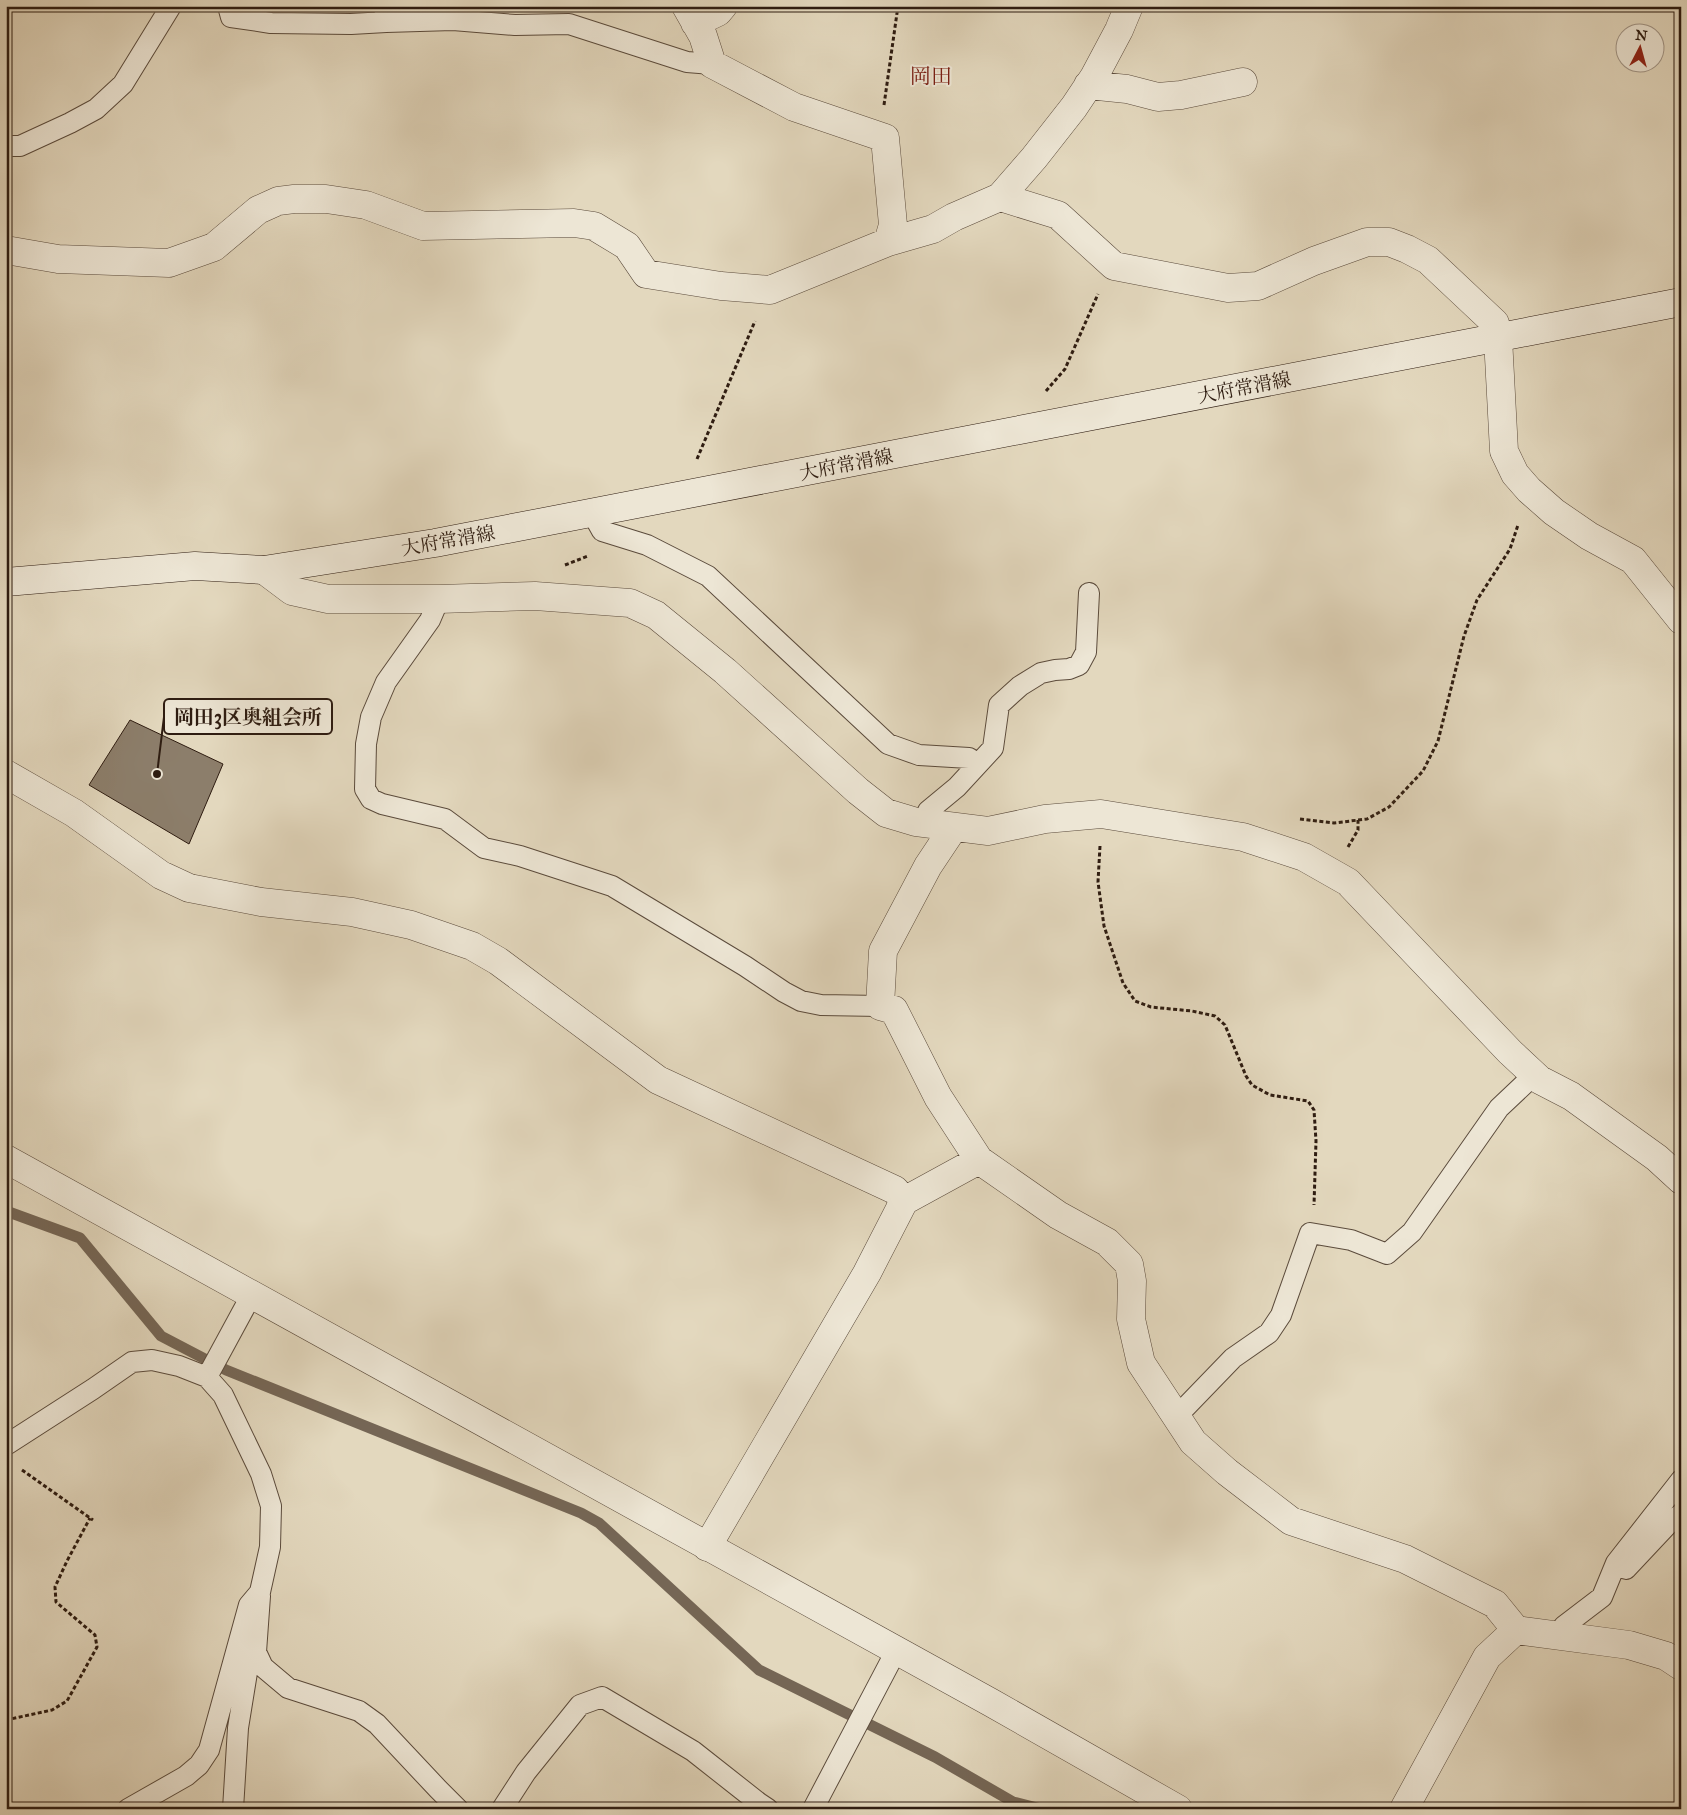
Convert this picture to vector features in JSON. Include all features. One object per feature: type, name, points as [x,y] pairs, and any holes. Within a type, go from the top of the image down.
[{"type":"street","points":[[723,6],[718,12],[690,15],[703,36],[712,64],[794,107],[885,138],[893,225],[888,242]]},
{"type":"street","points":[[6,250],[58,258],[169,263],[214,248],[258,210],[278,201],[326,199],[366,205],[422,226],[574,223],[594,226],[627,246],[646,274],[721,286],[770,290],[888,242],[933,229],[954,217],[1000,197],[1074,107],[1119,30],[1129,6]]},
{"type":"street","points":[[1088,85],[1127,89],[1158,97],[1181,96],[1243,82]]},
{"type":"street","points":[[1000,197],[1058,215],[1114,266],[1228,288],[1258,286],[1314,261],[1367,242],[1389,242],[1428,260],[1495,323],[1498,338],[1504,451],[1515,474],[1529,490],[1554,512],[1589,536],[1633,560],[1681,620]]},
{"type":"street","name":"大府常滑線","points":[[6,582],[195,566],[264,570],[435,543],[1681,302]]},
{"type":"street","points":[[264,570],[292,591],[328,599],[439,599],[535,596],[630,603],[656,615],[725,671],[886,814],[923,823],[988,831],[1044,819],[1101,814],[1243,837],[1304,857],[1348,882],[1510,1052],[1540,1080],[1571,1096],[1658,1158],[1681,1180]]},
{"type":"street","points":[[6,774],[74,813],[161,874],[189,888],[261,902],[352,912],[411,925],[472,946],[498,961],[658,1080],[895,1190],[904,1202]]},
{"type":"street","points":[[954,827],[928,866],[883,951],[880,1006],[894,1010],[938,1097],[979,1160],[1058,1215],[1107,1242],[1129,1264],[1132,1281],[1131,1319],[1141,1362],[1193,1442],[1227,1472],[1291,1521],[1405,1558],[1495,1604],[1516,1630],[1629,1645],[1666,1656],[1681,1666]]},
{"type":"street","points":[[6,1159],[1178,1809]]},
{"type":"street","points":[[707,1547],[867,1273],[904,1202],[979,1160]]},
{"type":"street","points":[[1404,1809],[1487,1657],[1516,1630]]},
{"type":"lane","points":[[6,146],[20,146],[70,123],[96,108],[123,84],[171,6]]},
{"type":"lane","points":[[228,6],[231,17],[271,23],[351,24],[385,14],[515,25],[568,24],[687,62],[712,64]]},
{"type":"lane","points":[[592,513],[602,531],[647,546],[708,576],[888,744],[919,755],[969,758],[978,764]]},
{"type":"lane","points":[[923,823],[928,811],[957,787],[993,748],[999,705],[1020,686],[1041,673],[1069,669],[1080,665],[1086,652],[1090,593]]},
{"type":"lane","points":[[439,599],[430,620],[386,682],[371,717],[366,744],[365,789],[371,799],[382,804],[445,819],[484,848],[520,856],[612,886],[801,1001],[821,1005],[880,1006]]},
{"type":"lane","points":[[1176,1418],[1233,1358],[1269,1333],[1281,1315],[1310,1233],[1351,1240],[1386,1254],[1412,1232],[1499,1108],[1535,1074]]},
{"type":"lane","points":[[207,1377],[252,1294]]},
{"type":"lane","points":[[6,1444],[132,1362],[152,1360],[179,1366],[207,1377],[223,1395],[261,1474],[271,1506],[270,1547],[260,1592],[256,1652],[263,1667],[288,1688],[359,1711],[377,1724],[458,1809]]},
{"type":"lane","points":[[1558,1636],[1564,1626],[1602,1596],[1616,1564],[1681,1480]]},
{"type":"lane","points":[[1607,1585],[1613,1582],[1672,1520],[1681,1514]]},
{"type":"lane","points":[[128,1809],[186,1776],[199,1765],[209,1750],[248,1605],[260,1592]]},
{"type":"lane","points":[[813,1809],[896,1651]]},
{"type":"lane","points":[[233,1809],[238,1728],[249,1660],[256,1652]]},
{"type":"lane","points":[[502,1809],[526,1772],[580,1705],[602,1697],[693,1751],[768,1809]]},
{"type":"path","points":[[879,136],[898,6]]},
{"type":"path","points":[[1027,428],[1029,410],[1065,369],[1111,264]]},
{"type":"path","points":[[686,495],[686,485],[760,310],[760,289]]},
{"type":"path","points":[[535,596],[555,569],[630,540]]},
{"type":"path","points":[[6,1720],[52,1710],[68,1702],[97,1647],[95,1634],[56,1602],[55,1587],[67,1561],[92,1519],[19,1468]]},
{"type":"building","points":[[130,720],[223,764],[189,844],[89,785]]},
{"type":"waterway","points":[[6,1211],[80,1238],[161,1336],[226,1370],[581,1513],[599,1523],[759,1670],[935,1757],[1013,1802],[1041,1809]]},
{"type":"place","name":"岡田3区奥組会所","points":[[157,774]]},
{"type":"district","name":"岡田","points":[[931,76]]}]
